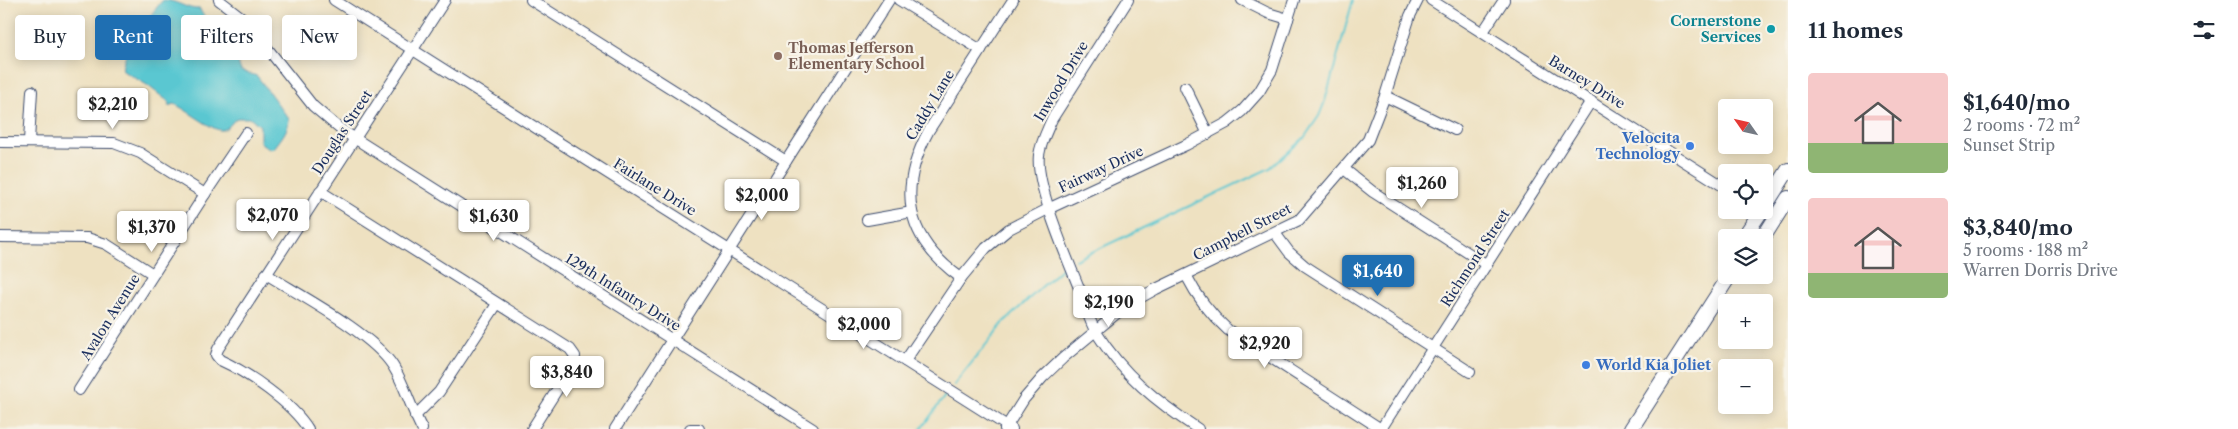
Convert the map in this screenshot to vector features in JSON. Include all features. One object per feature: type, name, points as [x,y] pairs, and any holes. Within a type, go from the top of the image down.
[{"type":"main road","points":[[1773,193],[1788,170]]},
{"type":"main road","points":[[1769,229],[1788,198]]},
{"type":"main road","points":[[1631,429],[1724,284]]},
{"type":"street","name":"129th Infantry Drive","points":[[219,0],[245,20],[313,106],[327,120],[813,429]]},
{"type":"street","name":"Fairlane Drive","points":[[334,0],[1008,428]]},
{"type":"street","name":"Douglas Street","points":[[305,428],[294,411],[278,396],[220,360],[216,355],[218,348],[355,139],[411,49],[445,0]]},
{"type":"street","points":[[531,0],[786,161]]},
{"type":"street","points":[[615,429],[889,0]]},
{"type":"street","points":[[899,0],[981,50]]},
{"type":"street","name":"Caddy Lane","points":[[961,278],[946,268],[930,250],[919,233],[912,212],[910,189],[912,170],[928,130],[1013,0]]},
{"type":"street","name":"Inwood Drive","points":[[1128,0],[1052,119],[1043,139],[1039,156],[1040,172],[1061,243],[1096,331],[1142,388],[1155,400],[1198,429]]},
{"type":"street","points":[[1242,0],[1268,13],[1288,19]]},
{"type":"street","name":"Fairway Drive","points":[[905,361],[961,278],[986,248],[1009,229],[1208,134],[1227,123],[1242,111],[1258,92],[1272,70],[1294,0]]},
{"type":"street","name":"Campbell Street","points":[[1008,428],[1024,399],[1043,377],[1127,305],[1299,220],[1368,140],[1385,96],[1410,16],[1418,0]]},
{"type":"street","name":"Barney Drive","points":[[1431,0],[1718,183]]},
{"type":"street","points":[[1483,32],[1504,0]]},
{"type":"street","points":[[1185,87],[1208,134]]},
{"type":"street","points":[[29,141],[32,91]]},
{"type":"street","points":[[1385,96],[1454,130]]},
{"type":"street","name":"Richmond Street","points":[[1381,429],[1591,101]]},
{"type":"street","name":"Avalon Avenue","points":[[79,390],[246,133]]},
{"type":"street","points":[[0,142],[114,143],[140,152],[205,194]]},
{"type":"street","points":[[1344,169],[1373,192],[1487,265]]},
{"type":"street","points":[[320,191],[570,349],[575,356],[574,363],[532,429]]},
{"type":"street","points":[[867,220],[912,212]]},
{"type":"street","points":[[1275,233],[1304,266],[1470,372]]},
{"type":"street","points":[[0,237],[87,238],[106,244],[153,274]]},
{"type":"street","points":[[266,274],[365,337],[382,353],[393,366],[422,429]]},
{"type":"street","points":[[1186,275],[1196,296],[1210,314],[1228,330],[1381,429]]},
{"type":"street","points":[[415,416],[439,392],[497,304]]},
{"type":"water","points":[[163,0],[200,9],[204,15],[181,15],[181,60],[238,60],[241,71],[257,76],[289,119],[286,131],[274,148],[269,149],[260,142],[260,126],[251,118],[237,118],[227,128],[218,130],[174,104],[168,106],[169,102],[147,85],[123,71],[124,60],[171,60],[171,15],[152,15]]},
{"type":"waterway","points":[[1075,260],[1270,168],[1304,138],[1319,116],[1325,101],[1353,0]]},
{"type":"waterway","points":[[954,385],[1004,322],[1063,267]]},
{"type":"waterway","points":[[921,429],[945,396]]},
{"type":"place","name":"Cornerstone Services","points":[[1771,29]]},
{"type":"place","name":"Thomas Jefferson Elementary School","points":[[778,56]]},
{"type":"place","name":"Velocita Technology","points":[[1690,146]]},
{"type":"place","name":"World Kia Joliet","points":[[1586,365]]}]
